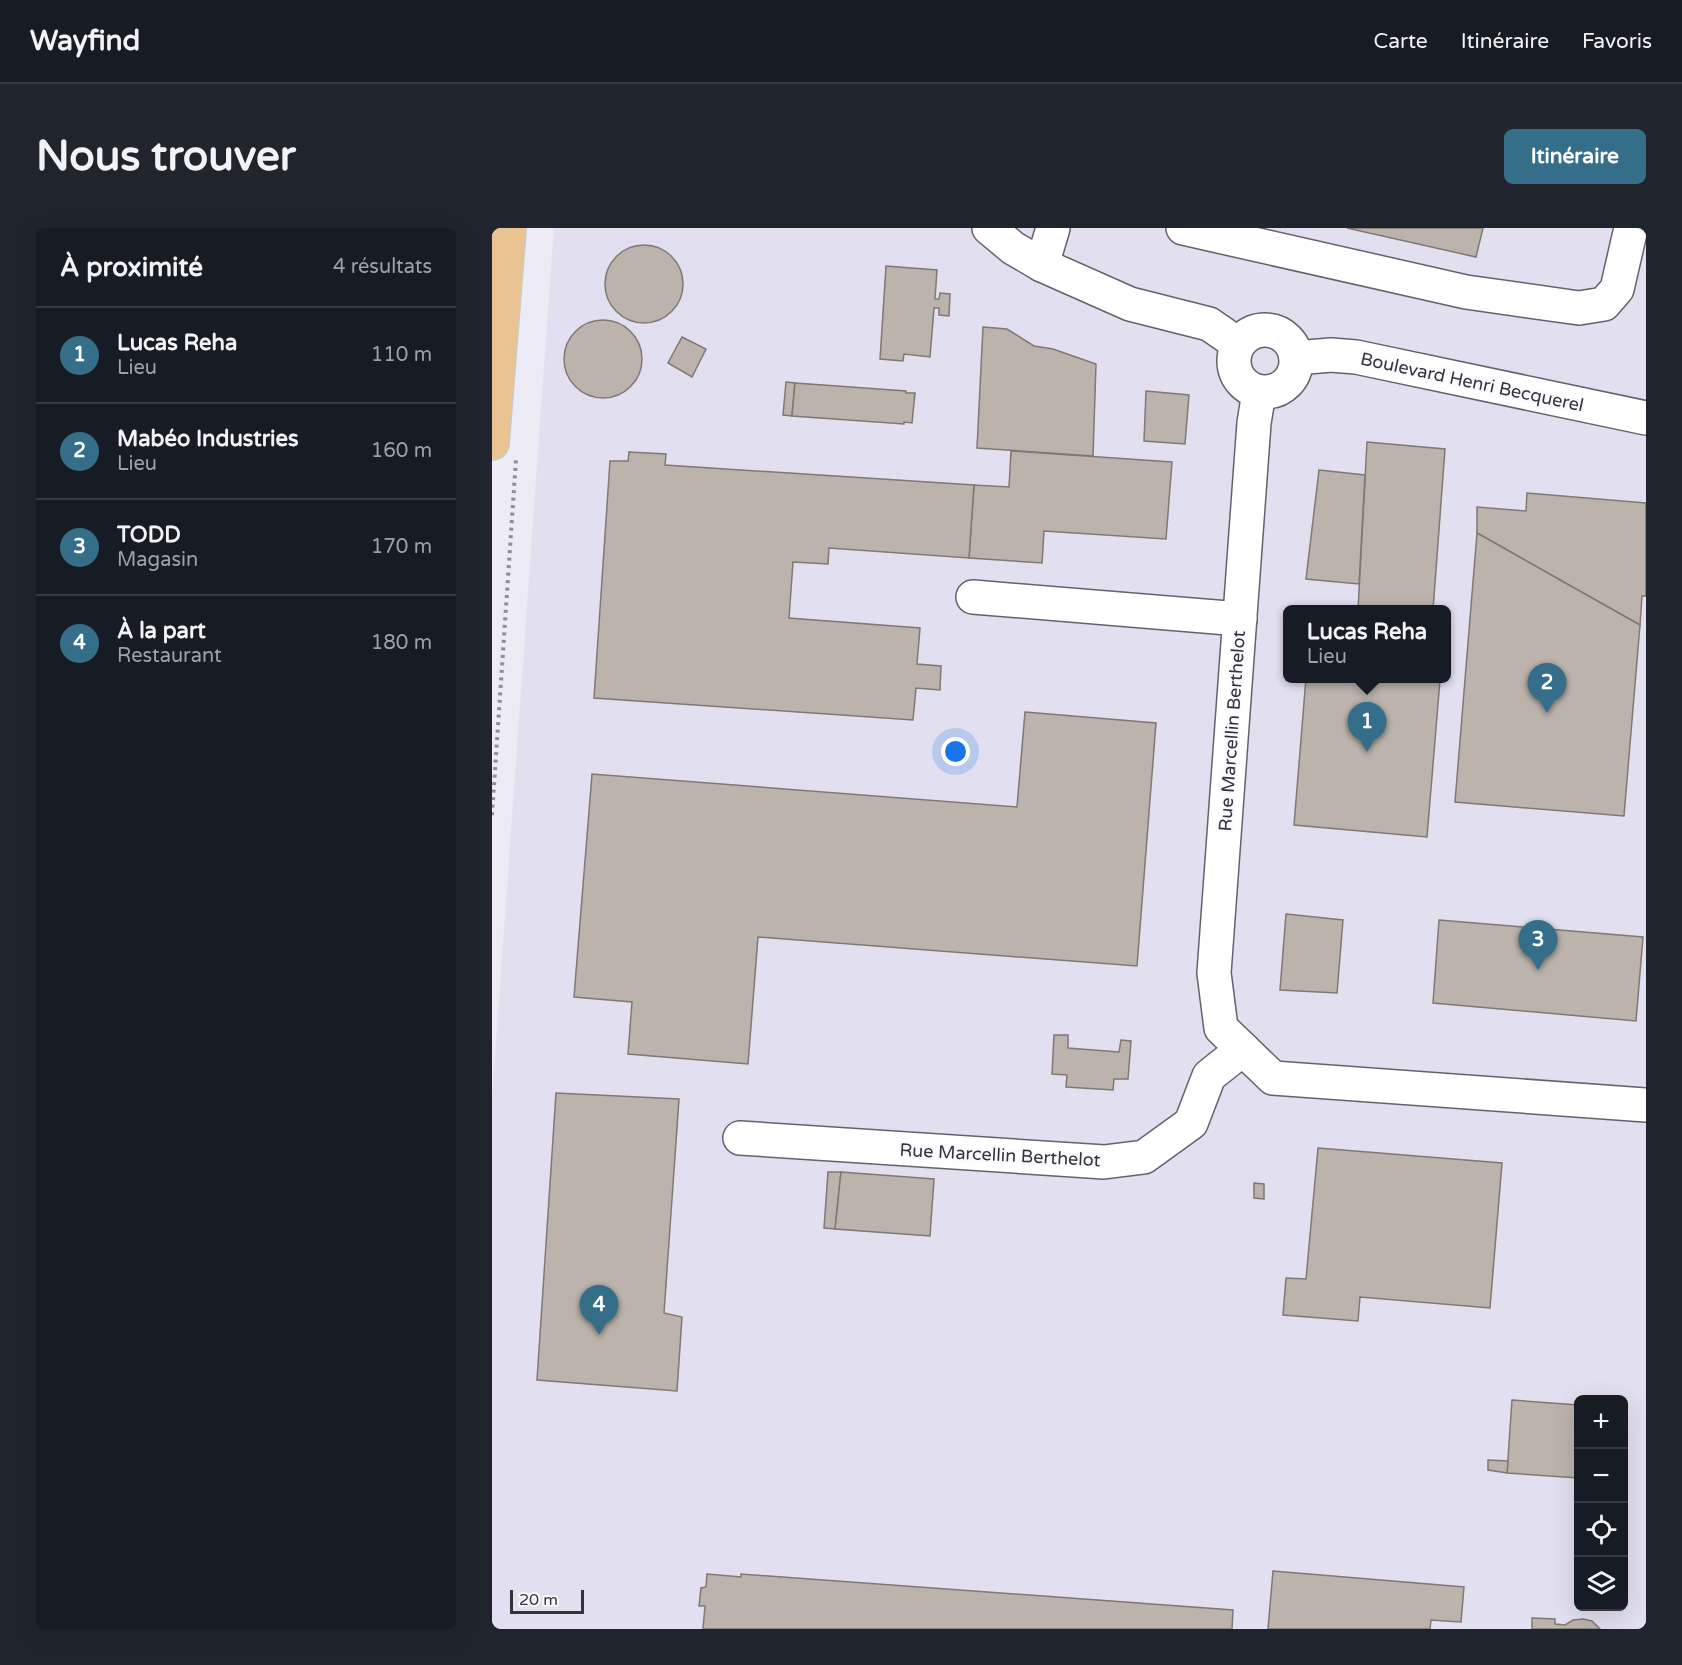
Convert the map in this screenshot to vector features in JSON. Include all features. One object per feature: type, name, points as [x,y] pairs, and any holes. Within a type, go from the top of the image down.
[{"type":"main road","points":[[504,447],[509,228]]},
{"type":"street","points":[[989,228],[1013,248],[1042,265],[1130,304],[1209,324],[1238,344]]},
{"type":"street","points":[[1042,265],[1053,228]]},
{"type":"street","points":[[1183,228],[1466,292],[1579,308],[1604,304],[1617,289],[1631,228]]},
{"type":"street","points":[[1273,330],[1281,334],[1294,348],[1296,358],[1296,368],[1286,384],[1278,390],[1259,392],[1241,382],[1233,363],[1238,344],[1253,331],[1273,330]]},
{"type":"street","name":"Boulevard Henri Becquerel","points":[[1296,358],[1331,355],[1356,357],[1646,418]]},
{"type":"street","name":"Rue Marcellin Berthelot","points":[[1259,392],[1254,423],[1214,973],[1221,1028],[1273,1078],[1646,1105]]},
{"type":"street","name":"Rue Marcellin Berthelot","points":[[973,597],[1240,619]]},
{"type":"street","name":"Rue Marcellin Berthelot","points":[[740,1138],[1104,1162],[1144,1156],[1191,1123],[1209,1076],[1243,1049]]},
{"type":"path","points":[[492,815],[504,447]]},
{"type":"shaded area","points":[[554,228],[1646,228],[1646,1629],[492,1629],[492,1097]]},
{"type":"building","points":[[1347,228],[1483,228],[1476,257]]},
{"type":"building","points":[[636,245],[652,245],[666,251],[677,262],[683,276],[683,292],[677,306],[666,317],[652,323],[636,323],[622,317],[611,306],[605,292],[605,276],[611,262],[622,251]]},
{"type":"building","points":[[886,266],[937,270],[935,299],[939,299],[940,293],[950,294],[949,316],[939,315],[939,308],[934,308],[930,357],[904,354],[903,361],[880,359]]},
{"type":"building","points":[[603,320],[618,323],[631,331],[639,344],[642,359],[639,374],[631,387],[618,395],[603,398],[588,395],[575,387],[567,374],[564,359],[567,344],[575,331],[588,323]]},
{"type":"building","points":[[983,327],[1007,329],[1034,346],[1053,349],[1096,364],[1093,456],[977,448]]},
{"type":"building","points":[[682,337],[706,349],[692,377],[668,363]]},
{"type":"building","points":[[786,382],[795,383],[792,416],[783,415]]},
{"type":"building","points":[[795,383],[915,393],[912,423],[792,416]]},
{"type":"building","points":[[1146,391],[1189,395],[1185,444],[1144,441]]},
{"type":"building","points":[[1367,442],[1445,449],[1433,605],[1358,605]]},
{"type":"building","points":[[1011,451],[1172,462],[1166,539],[1044,531],[1042,563],[969,558],[974,485],[1009,487]]},
{"type":"building","points":[[629,452],[666,454],[665,465],[974,485],[969,558],[829,548],[828,564],[793,562],[789,618],[920,628],[917,664],[941,666],[940,690],[916,688],[913,720],[594,698],[610,461],[628,461]]},
{"type":"building","points":[[1319,470],[1365,475],[1359,584],[1306,579]]},
{"type":"building","points":[[1527,493],[1646,503],[1646,596],[1642,596],[1640,625],[1477,533],[1477,507],[1526,511]]},
{"type":"building","points":[[1477,533],[1640,625],[1624,816],[1455,802]]},
{"type":"building","points":[[1306,683],[1440,683],[1427,837],[1294,825]]},
{"type":"building","points":[[1025,712],[1156,723],[1137,966],[758,937],[748,1064],[628,1054],[632,1002],[574,997],[592,774],[1017,807]]},
{"type":"building","points":[[1286,914],[1343,920],[1337,993],[1280,990]]},
{"type":"building","points":[[1439,920],[1643,937],[1636,1021],[1433,1003]]},
{"type":"building","points":[[1054,1035],[1068,1035],[1068,1048],[1119,1052],[1121,1040],[1131,1041],[1128,1079],[1114,1079],[1113,1090],[1066,1087],[1067,1075],[1052,1074]]},
{"type":"building","points":[[556,1093],[679,1099],[664,1313],[682,1317],[677,1391],[537,1380]]},
{"type":"building","points":[[1318,1148],[1502,1163],[1490,1308],[1360,1297],[1358,1321],[1283,1315],[1286,1278],[1306,1279]]},
{"type":"building","points":[[828,1172],[841,1172],[835,1229],[824,1228]]},
{"type":"building","points":[[841,1172],[934,1179],[930,1236],[835,1229]]},
{"type":"building","points":[[1254,1183],[1264,1184],[1264,1199],[1254,1198]]},
{"type":"building","points":[[1512,1400],[1574,1405],[1574,1478],[1507,1473]]},
{"type":"building","points":[[1488,1460],[1508,1461],[1507,1473],[1488,1470]]},
{"type":"building","points":[[1273,1571],[1464,1587],[1461,1622],[1431,1620],[1430,1629],[1268,1629]]},
{"type":"building","points":[[707,1574],[741,1577],[741,1574],[1233,1610],[1232,1629],[703,1629],[705,1606],[699,1606],[701,1588],[706,1587]]},
{"type":"building","points":[[1532,1618],[1555,1619],[1555,1624],[1565,1625],[1573,1620],[1583,1619],[1592,1621],[1600,1629],[1532,1629]]},
{"type":"place","name":"Mabéo Industries","points":[[1547,713]]},
{"type":"place","name":"Lucas Reha","points":[[1367,752]]},
{"type":"place","name":"TODD","points":[[1538,970]]},
{"type":"place","name":"À la part","points":[[599,1335]]}]
